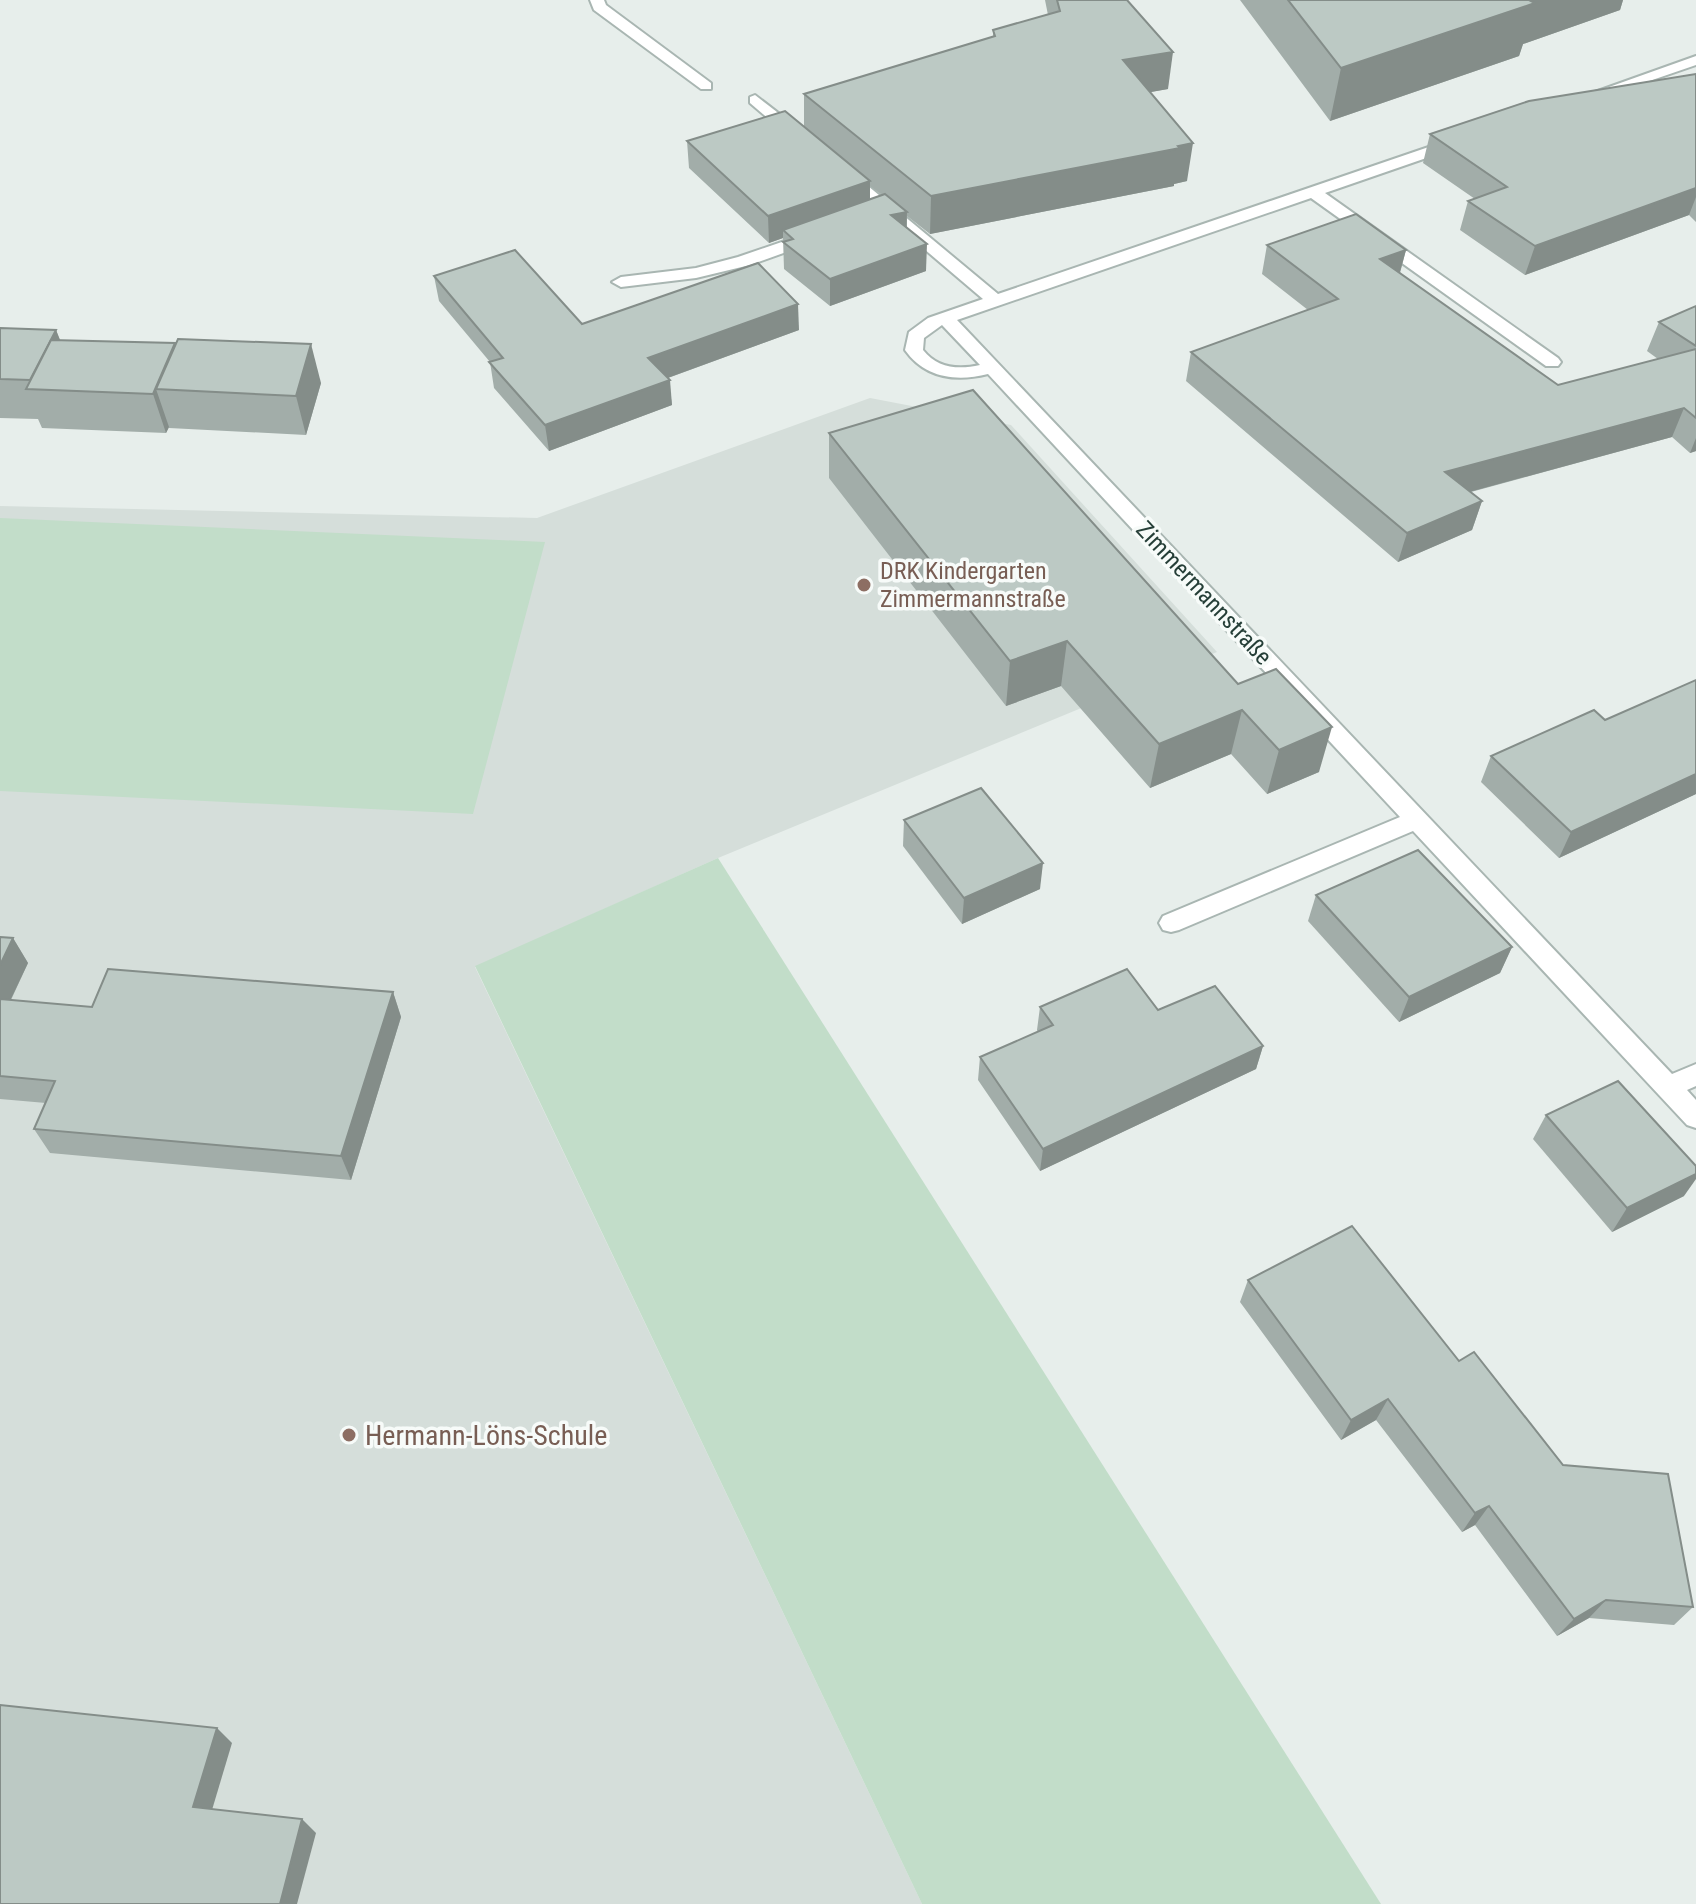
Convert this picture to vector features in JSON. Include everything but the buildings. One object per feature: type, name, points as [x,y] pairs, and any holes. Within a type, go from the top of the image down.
[{"type":"street","points":[[597,0],[599,7],[706,86]]},
{"type":"street","points":[[1579,100],[1696,60]]},
{"type":"street","points":[[755,100],[822,155],[882,213],[996,301]]},
{"type":"street","points":[[993,367],[979,372],[948,372],[933,368],[917,356],[913,342],[919,331],[945,318],[1476,136]]},
{"type":"street","points":[[1313,192],[1552,362]]},
{"type":"street","points":[[621,282],[696,273],[744,261],[831,230]]},
{"type":"street","name":"Zimmermannstraße","points":[[945,318],[1696,1117]]},
{"type":"street","points":[[1171,923],[1416,820]]},
{"type":"street","points":[[1668,1088],[1696,1074]]},
{"type":"shaded area","name":"Hermann-Löns-Schule","points":[[870,398],[1011,425],[1217,652],[718,858],[475,967],[922,1904],[0,1904],[0,506],[537,518]]},
{"type":"green space","points":[[0,518],[545,542],[473,814],[0,791]]},
{"type":"green space","points":[[718,858],[1381,1904],[922,1904],[475,966]]},
{"type":"place","name":"DRK Kindergarten Zimmermannstraße","points":[[864,585]]},
{"type":"place","name":"Hermann-Löns-Schule","points":[[349,1435]]}]
